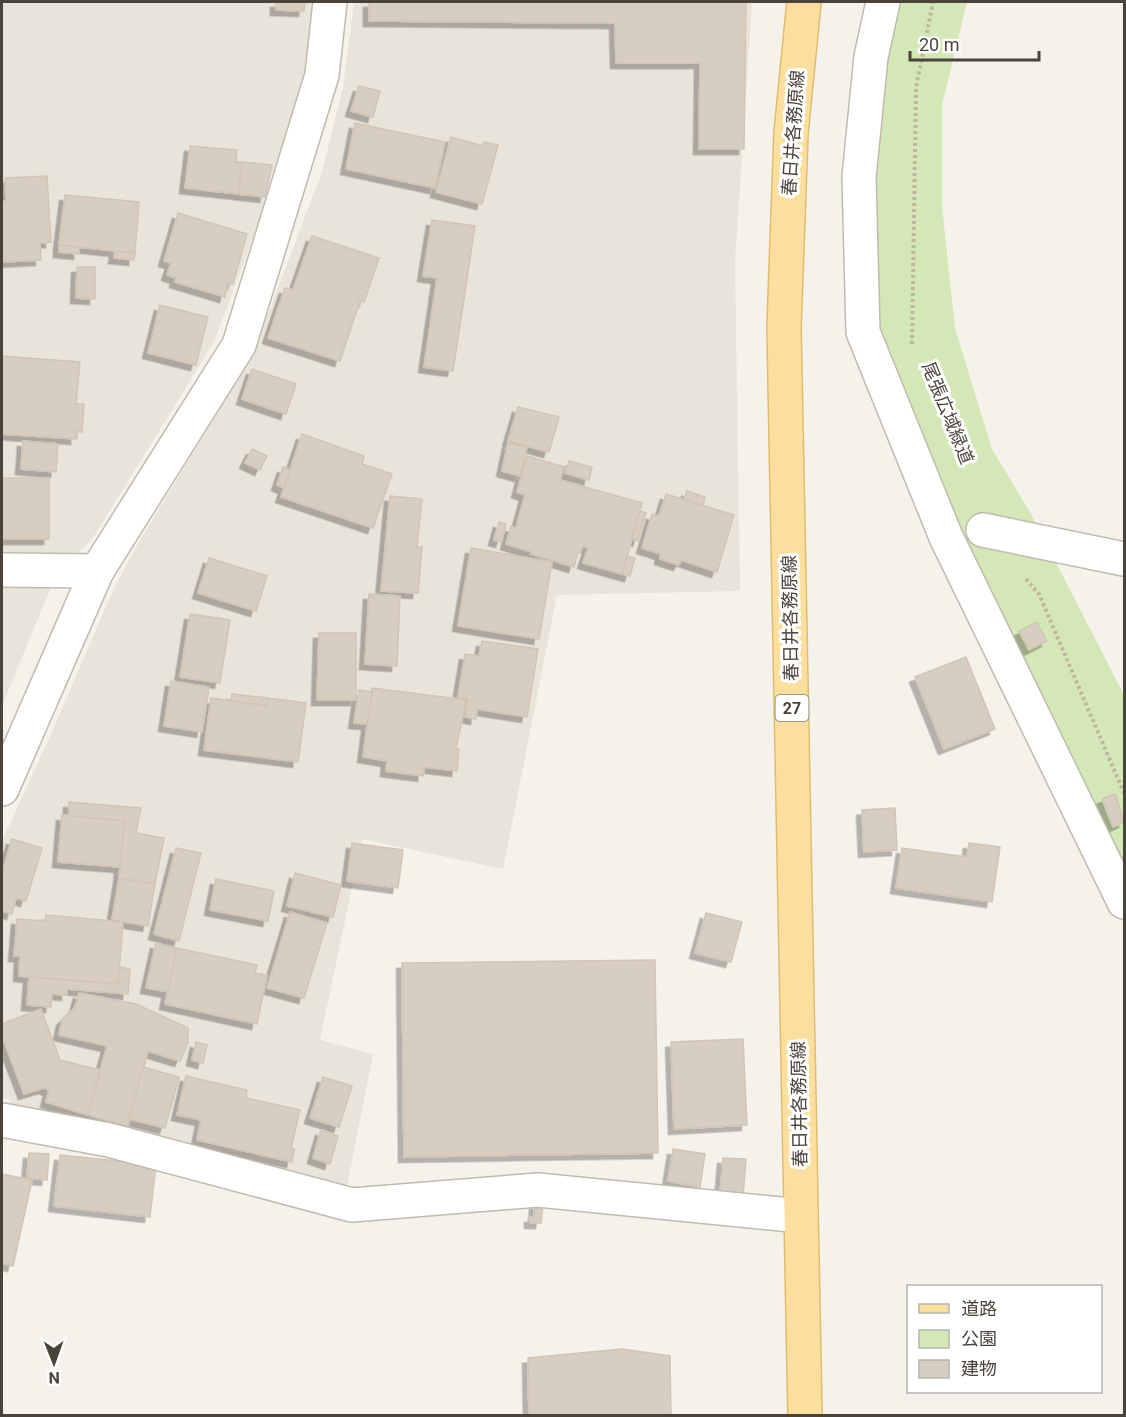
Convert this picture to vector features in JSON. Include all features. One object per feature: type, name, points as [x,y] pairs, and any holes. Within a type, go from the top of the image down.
[{"type":"main road","name":"春日井各務原線","points":[[804,2],[791,133],[784,327],[805,1416]]},
{"type":"street","points":[[2,789],[97,571],[239,345],[322,75],[330,2]]},
{"type":"street","points":[[883,2],[871,57],[859,177],[863,332],[946,537],[1125,902]]},
{"type":"street","points":[[982,530],[1125,559]]},
{"type":"street","points":[[2,570],[97,571]]},
{"type":"street","points":[[2,1120],[109,1140],[352,1205],[538,1190],[801,1216]]},
{"type":"path","name":"尾張広域緑道","points":[[912,350],[916,88],[933,2]]},
{"type":"path","points":[[1025,578],[1039,594],[1125,793]]},
{"type":"shaded area","points":[[2,2],[311,2],[311,12],[304,81],[281,163],[214,342],[93,538],[55,577],[2,706]]},
{"type":"shaded area","points":[[354,2],[752,2],[735,262],[740,591],[557,595],[503,869],[362,839],[320,1040],[373,1054],[346,1192],[179,1145],[9,1105],[10,1100],[2,1098],[2,841],[114,588],[140,540],[247,364],[260,335],[322,172],[343,88]]},
{"type":"green space","points":[[897,2],[967,2],[942,105],[942,206],[955,328],[992,449],[1031,514],[1124,695],[1124,882],[968,555],[890,365],[878,316],[873,178],[885,61]]},
{"type":"building","points":[[276,2],[305,2],[304,11],[276,10]]},
{"type":"building","points":[[369,2],[746,2],[744,149],[699,149],[700,63],[616,63],[615,23],[369,21]]},
{"type":"building","points":[[359,86],[380,91],[373,117],[351,111]]},
{"type":"building","points":[[355,123],[445,142],[435,188],[346,169]]},
{"type":"building","points":[[451,137],[483,146],[484,142],[498,145],[482,204],[436,192]]},
{"type":"building","points":[[190,146],[237,150],[236,162],[242,162],[239,194],[185,188]]},
{"type":"building","points":[[242,162],[272,165],[265,197],[239,194]]},
{"type":"building","points":[[47,176],[51,242],[40,243],[41,260],[2,262],[2,201],[6,201],[5,178]]},
{"type":"building","points":[[65,195],[139,202],[135,253],[59,245]]},
{"type":"building","points":[[178,213],[247,234],[233,284],[228,283],[225,297],[175,282],[176,278],[167,275],[171,263],[164,261]]},
{"type":"building","points":[[432,220],[475,226],[453,371],[424,367],[437,278],[423,276]]},
{"type":"building","points":[[312,236],[379,258],[364,302],[360,301],[340,361],[268,338],[285,288],[293,290]]},
{"type":"building","points":[[59,245],[79,247],[79,254],[59,252]]},
{"type":"building","points":[[115,251],[135,253],[134,260],[114,258]]},
{"type":"building","points":[[77,267],[95,267],[95,299],[76,298]]},
{"type":"building","points":[[160,305],[208,317],[196,365],[148,353]]},
{"type":"building","points":[[2,356],[80,362],[76,404],[84,404],[82,432],[76,431],[76,439],[2,434]]},
{"type":"building","points":[[252,369],[296,384],[286,414],[242,399]]},
{"type":"building","points":[[518,407],[559,417],[549,452],[508,441]]},
{"type":"building","points":[[302,434],[364,456],[362,464],[392,474],[373,528],[281,497]]},
{"type":"building","points":[[23,441],[58,444],[56,472],[21,469]]},
{"type":"building","points":[[508,443],[527,447],[520,476],[502,471]]},
{"type":"building","points":[[252,449],[267,456],[260,470],[245,463]]},
{"type":"building","points":[[527,456],[564,467],[560,480],[642,503],[622,574],[583,563],[588,548],[583,546],[580,553],[578,552],[574,567],[506,544],[511,526],[516,528],[525,495],[517,492]]},
{"type":"building","points":[[569,461],[592,467],[589,480],[565,473]]},
{"type":"building","points":[[283,467],[290,470],[284,488],[277,485]]},
{"type":"building","points":[[2,478],[49,478],[49,539],[2,539]]},
{"type":"building","points":[[687,491],[705,497],[703,506],[684,500]]},
{"type":"building","points":[[666,494],[734,515],[717,572],[681,560],[679,565],[660,559],[661,554],[642,548],[652,514],[659,516]]},
{"type":"building","points":[[390,496],[422,499],[417,547],[422,547],[418,593],[381,591]]},
{"type":"building","points":[[640,511],[646,513],[638,541],[632,538]]},
{"type":"building","points":[[499,522],[506,524],[501,542],[494,540]]},
{"type":"building","points":[[471,548],[552,562],[539,639],[458,626]]},
{"type":"building","points":[[627,556],[635,558],[630,576],[622,574]]},
{"type":"building","points":[[209,558],[267,576],[256,611],[198,593]]},
{"type":"building","points":[[369,594],[400,596],[397,666],[365,664]]},
{"type":"building","points":[[190,614],[230,620],[220,683],[180,677]]},
{"type":"building","points":[[1037,622],[1047,641],[1029,650],[1019,631]]},
{"type":"building","points":[[319,633],[356,633],[356,700],[317,700]]},
{"type":"building","points":[[482,641],[538,649],[527,717],[477,709],[476,719],[465,717],[468,699],[458,697],[465,654],[479,656]]},
{"type":"building","points":[[966,657],[995,729],[944,749],[915,677]]},
{"type":"building","points":[[171,681],[209,687],[202,732],[164,726]]},
{"type":"building","points":[[372,688],[466,700],[456,749],[459,749],[457,771],[424,767],[423,776],[386,771],[387,761],[363,757]]},
{"type":"building","points":[[359,690],[372,692],[367,724],[354,723]]},
{"type":"building","points":[[232,694],[268,698],[267,706],[231,701]]},
{"type":"building","points":[[211,698],[267,706],[268,698],[306,703],[298,762],[204,750]]},
{"type":"building","points":[[1115,794],[1124,822],[1113,827],[1102,799]]},
{"type":"building","points":[[69,802],[141,808],[136,833],[164,838],[155,884],[119,878],[124,821],[69,816]]},
{"type":"building","points":[[895,808],[897,850],[864,852],[862,810]]},
{"type":"building","points":[[62,815],[124,821],[120,867],[58,862]]},
{"type":"building","points":[[12,839],[42,848],[26,901],[16,898],[12,914],[2,911],[2,873]]},
{"type":"building","points":[[352,843],[403,850],[398,888],[347,881]]},
{"type":"building","points":[[969,843],[1000,847],[992,902],[896,888],[902,848],[967,857]]},
{"type":"building","points":[[176,848],[201,853],[179,941],[154,934]]},
{"type":"building","points":[[295,873],[341,885],[333,917],[287,906]]},
{"type":"building","points":[[119,878],[155,884],[148,926],[112,920]]},
{"type":"building","points":[[216,879],[274,891],[268,921],[210,910]]},
{"type":"building","points":[[290,912],[327,923],[304,998],[267,988]]},
{"type":"building","points":[[706,913],[742,922],[731,962],[695,953]]},
{"type":"building","points":[[46,915],[123,922],[118,984],[19,976],[20,956],[14,956],[17,919],[45,921]]},
{"type":"building","points":[[156,943],[177,948],[168,992],[146,988]]},
{"type":"building","points":[[177,948],[257,965],[255,973],[267,975],[257,1024],[165,1004]]},
{"type":"building","points":[[655,960],[658,1153],[404,1157],[402,963]]},
{"type":"building","points":[[120,967],[130,969],[128,994],[67,989],[67,995],[52,994],[51,1007],[27,1005],[29,977],[118,984]]},
{"type":"building","points":[[79,993],[136,1004],[188,1028],[188,1043],[180,1061],[148,1051],[128,1126],[88,1115],[107,1046],[59,1035],[62,1020],[75,1007]]},
{"type":"building","points":[[41,1009],[60,1060],[100,1070],[88,1115],[46,1102],[49,1090],[44,1088],[24,1094],[2,1036],[2,1024]]},
{"type":"building","points":[[743,1039],[747,1125],[674,1129],[671,1042]]},
{"type":"building","points":[[196,1042],[207,1045],[203,1063],[192,1060]]},
{"type":"building","points":[[143,1067],[179,1077],[165,1128],[129,1119]]},
{"type":"building","points":[[186,1076],[247,1090],[246,1098],[300,1110],[291,1148],[294,1149],[292,1162],[197,1140],[201,1120],[177,1115]]},
{"type":"building","points":[[323,1077],[352,1086],[339,1127],[310,1118]]},
{"type":"building","points":[[321,1130],[338,1136],[330,1164],[313,1158]]},
{"type":"building","points":[[673,1149],[705,1154],[700,1187],[668,1181]]},
{"type":"building","points":[[29,1153],[49,1154],[47,1180],[27,1178]]},
{"type":"building","points":[[60,1155],[156,1165],[150,1217],[54,1206]]},
{"type":"building","points":[[723,1158],[746,1159],[743,1196],[720,1195]]},
{"type":"building","points":[[2,1174],[32,1180],[13,1266],[2,1263]]},
{"type":"building","points":[[535,1204],[543,1204],[541,1223],[530,1223],[530,1217],[534,1217]]},
{"type":"building","points":[[622,1349],[670,1356],[671,1416],[529,1416],[528,1358]]}]
